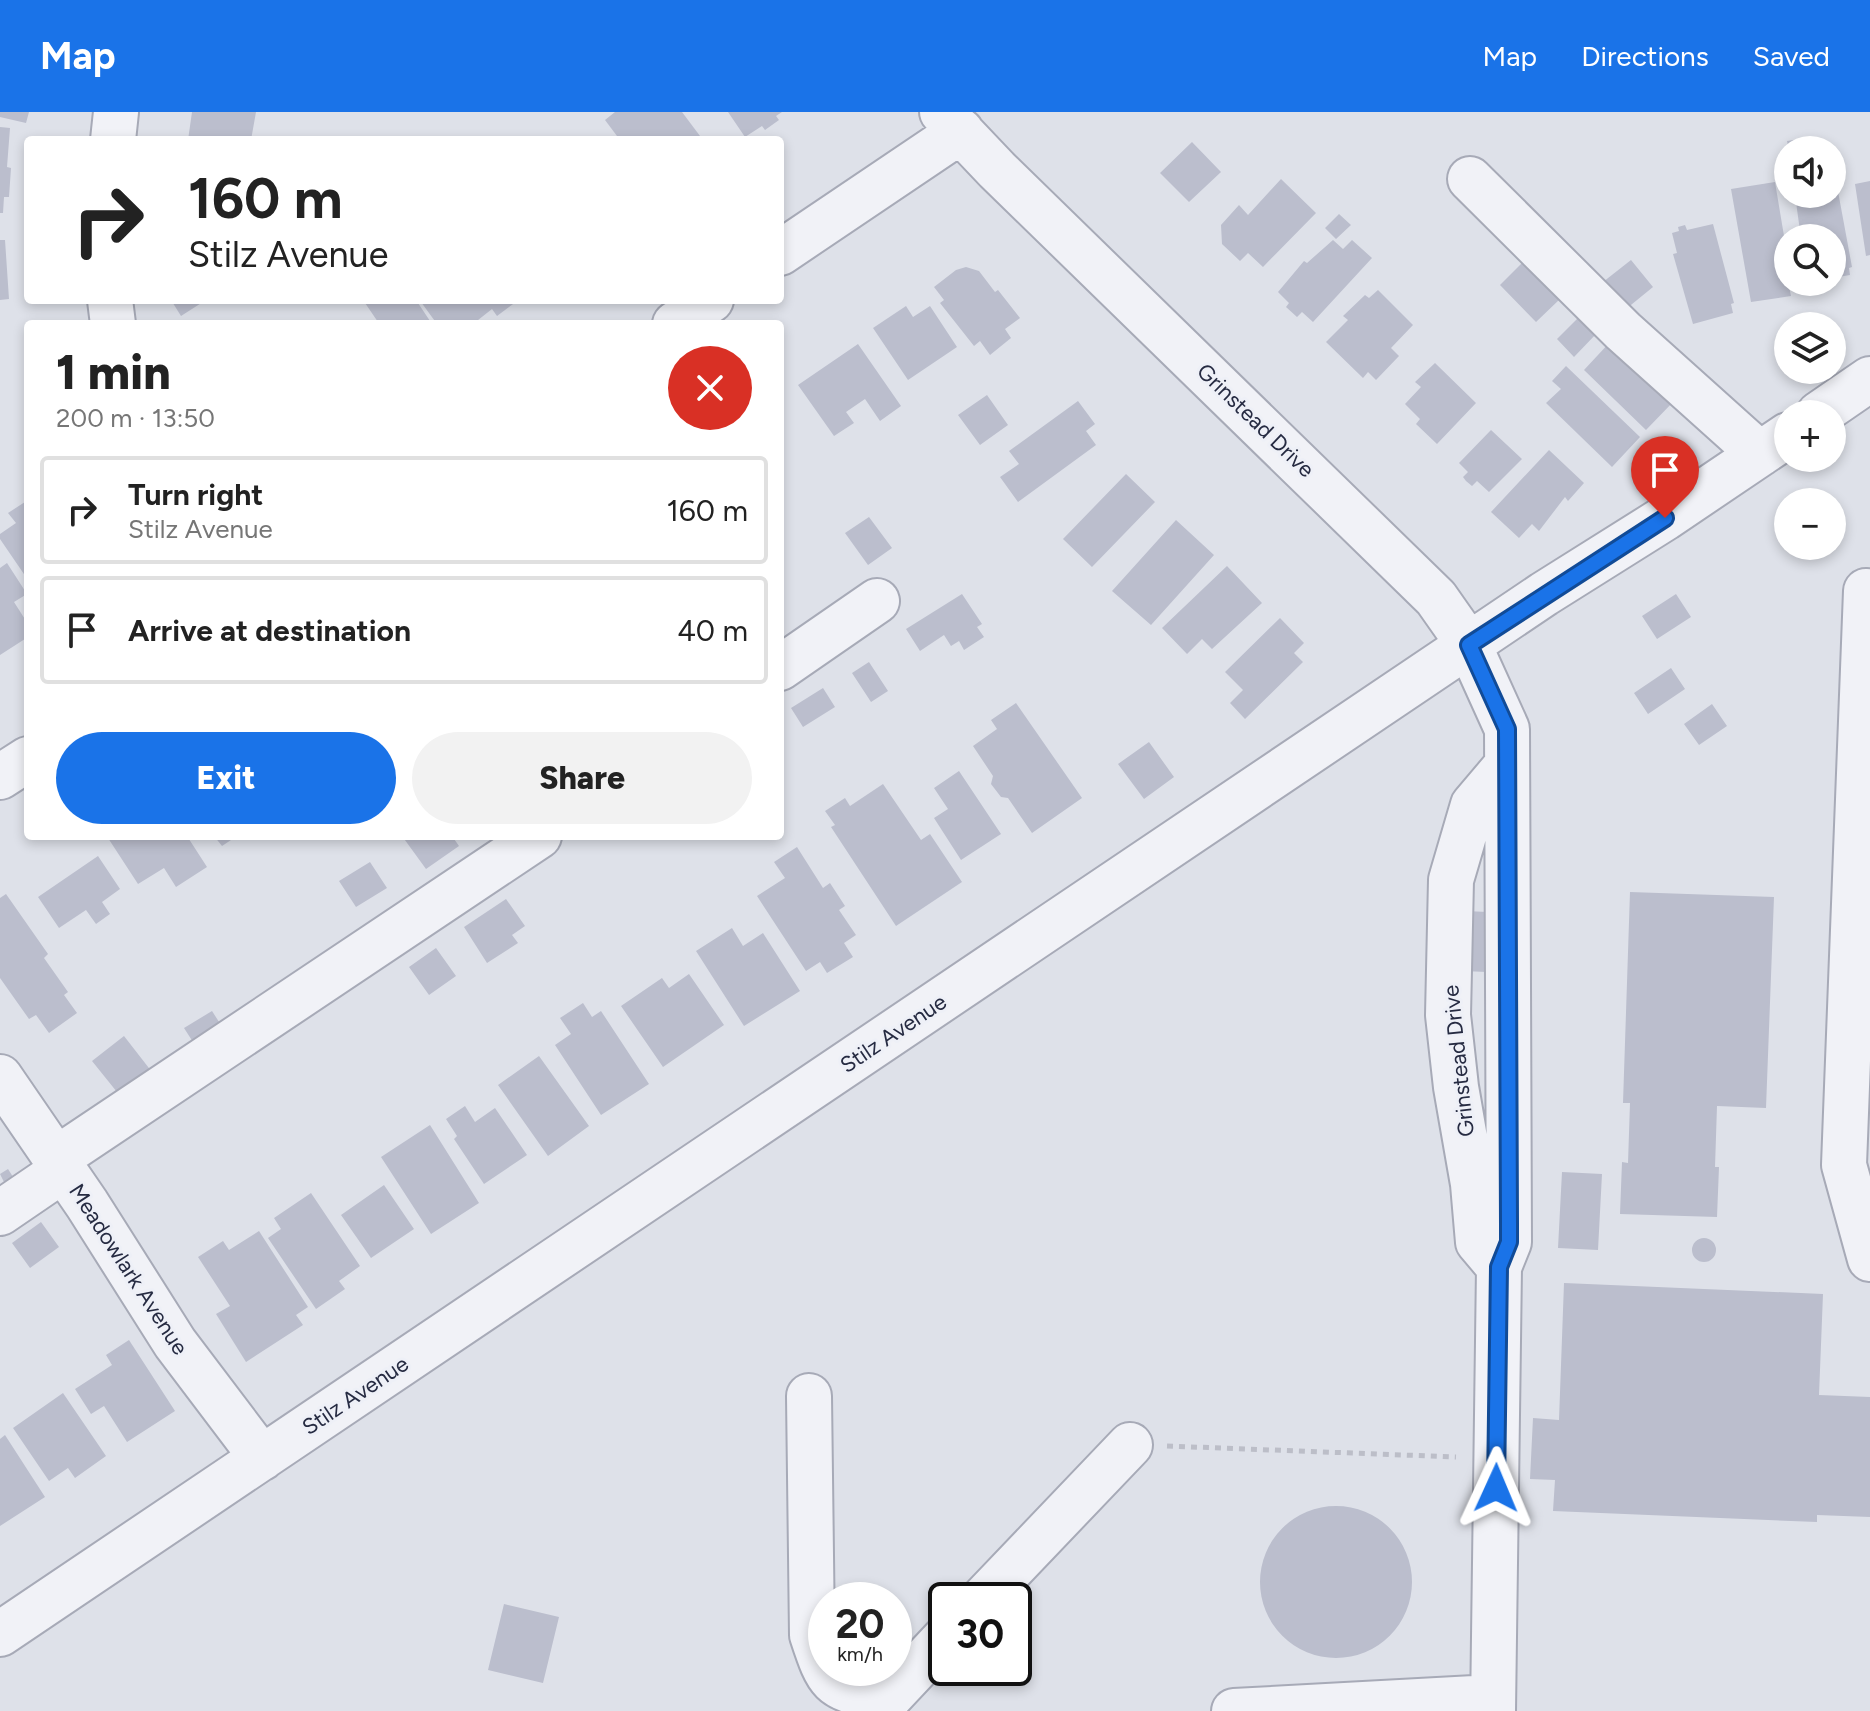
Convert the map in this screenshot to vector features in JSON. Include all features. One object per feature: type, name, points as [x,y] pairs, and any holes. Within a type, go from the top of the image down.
[{"type":"street","points":[[113,136],[116,112]]},
{"type":"street","points":[[784,250],[952,121]]},
{"type":"street","name":"Grinstead Drive","points":[[952,121],[997,170],[1436,598],[1469,645],[1507,729],[1510,1203],[1509,1242],[1499,1267],[1493,1704]]},
{"type":"street","points":[[1470,179],[1623,331],[1774,444]]},
{"type":"street","points":[[681,320],[705,304]]},
{"type":"street","points":[[1839,400],[1870,379]]},
{"type":"street","name":"Stilz Avenue","points":[[0,1634],[1469,645],[1774,444]]},
{"type":"street","points":[[784,665],[877,601]]},
{"type":"street","points":[[1867,619],[1844,1165],[1870,1259]]},
{"type":"street","points":[[0,777],[24,762]]},
{"type":"street","name":"Grinstead Drive","points":[[1499,1267],[1478,1242],[1473,1184],[1456,1087],[1448,1015],[1451,880],[1473,805],[1506,766]]},
{"type":"street","points":[[0,1213],[60,1165],[533,840]]},
{"type":"street","name":"Meadowlark Avenue","points":[[0,1077],[175,1343],[262,1458]]},
{"type":"street","points":[[809,1396],[812,1635],[824,1671],[839,1688],[885,1706],[928,1657]]},
{"type":"street","points":[[999,1582],[1130,1445]]},
{"type":"street","points":[[1234,1711],[1493,1704]]},
{"type":"path","points":[[1130,1445],[1496,1458]]},
{"type":"building","points":[[0,112],[29,112],[26,123],[0,117]]},
{"type":"building","points":[[192,112],[256,112],[252,136],[189,136]]},
{"type":"building","points":[[615,112],[682,112],[700,136],[617,136],[605,120]]},
{"type":"building","points":[[728,112],[782,112],[776,116],[779,120],[765,130],[762,126],[744,136]]},
{"type":"building","points":[[0,127],[10,128],[7,167],[11,168],[9,197],[4,197],[3,213],[0,213]]},
{"type":"building","points":[[1192,142],[1221,172],[1189,202],[1160,173]]},
{"type":"building","points":[[1281,179],[1316,213],[1263,267],[1248,253],[1240,261],[1222,244],[1221,225],[1239,205],[1248,215]]},
{"type":"building","points":[[1870,181],[1870,255],[1866,256],[1855,184]]},
{"type":"building","points":[[1774,182],[1774,208],[1779,208],[1782,224],[1774,224],[1774,296],[1791,296],[1751,302],[1731,189]]},
{"type":"building","points":[[1797,208],[1841,208],[1844,224],[1799,224]]},
{"type":"building","points":[[1339,214],[1351,225],[1336,239],[1325,228]]},
{"type":"building","points":[[1713,224],[1734,303],[1731,304],[1733,313],[1693,324],[1673,254],[1677,253],[1672,233],[1685,225],[1687,230]]},
{"type":"building","points":[[1846,235],[1852,267],[1849,268],[1850,275],[1846,276]]},
{"type":"building","points":[[0,240],[5,240],[9,299],[0,300]]},
{"type":"building","points":[[1333,240],[1343,249],[1352,240],[1372,258],[1313,322],[1302,312],[1297,317],[1286,307],[1289,303],[1278,292],[1304,261],[1307,263]]},
{"type":"building","points":[[1631,260],[1653,287],[1626,309],[1603,282]]},
{"type":"building","points":[[1523,262],[1560,299],[1536,322],[1500,285]]},
{"type":"building","points":[[966,267],[979,271],[1020,318],[1005,329],[1011,338],[990,355],[980,341],[974,346],[940,303],[944,300],[934,287],[956,270]]},
{"type":"building","points":[[1378,290],[1413,325],[1391,348],[1399,356],[1376,380],[1368,372],[1363,378],[1326,342],[1348,320],[1343,316],[1365,295],[1369,298]]},
{"type":"building","points":[[174,304],[200,304],[181,316]]},
{"type":"building","points":[[366,304],[419,304],[429,320],[377,320]]},
{"type":"building","points":[[422,304],[513,304],[497,316],[492,309],[478,320],[434,320]]},
{"type":"building","points":[[906,306],[913,317],[930,306],[957,347],[908,380],[873,328]]},
{"type":"building","points":[[1580,316],[1597,333],[1574,357],[1557,339]]},
{"type":"building","points":[[1611,341],[1674,401],[1646,430],[1584,370]]},
{"type":"building","points":[[858,344],[901,406],[880,421],[865,399],[846,412],[854,423],[834,436],[798,385]]},
{"type":"building","points":[[1435,363],[1476,403],[1437,444],[1416,424],[1420,419],[1405,404],[1421,387],[1415,382]]},
{"type":"building","points":[[1566,366],[1640,437],[1612,467],[1546,403],[1561,389],[1552,381]]},
{"type":"building","points":[[987,395],[1008,425],[980,445],[958,415]]},
{"type":"building","points":[[1078,401],[1095,424],[1086,431],[1096,445],[1018,502],[1000,477],[1019,464],[1009,451]]},
{"type":"building","points":[[1491,430],[1522,459],[1489,492],[1477,481],[1472,486],[1466,481],[1463,477],[1468,472],[1459,463]]},
{"type":"building","points":[[1549,450],[1584,483],[1568,501],[1565,497],[1539,531],[1532,524],[1519,538],[1491,512]]},
{"type":"building","points":[[1126,474],[1155,502],[1092,567],[1063,539]]},
{"type":"building","points":[[24,503],[24,574],[0,539],[0,534],[16,523],[8,513]]},
{"type":"building","points":[[869,517],[892,548],[868,565],[845,533]]},
{"type":"building","points":[[1176,520],[1214,555],[1151,625],[1112,591]]},
{"type":"building","points":[[7,563],[24,589],[24,596],[14,602],[24,618],[24,640],[0,655],[0,568]]},
{"type":"building","points":[[1227,566],[1262,603],[1212,649],[1202,639],[1187,654],[1162,628]]},
{"type":"building","points":[[962,594],[982,624],[977,627],[984,637],[964,650],[959,641],[951,646],[944,635],[920,651],[906,629]]},
{"type":"building","points":[[1676,594],[1691,617],[1657,639],[1642,616]]},
{"type":"building","points":[[1280,618],[1304,643],[1294,653],[1303,662],[1245,719],[1230,703],[1243,690],[1225,672]]},
{"type":"building","points":[[869,662],[888,691],[871,702],[852,673]]},
{"type":"building","points":[[1671,668],[1685,689],[1648,714],[1634,693]]},
{"type":"building","points":[[823,688],[835,707],[803,727],[791,708]]},
{"type":"building","points":[[1016,703],[1082,798],[1032,833],[1008,798],[1001,797],[991,784],[993,776],[973,746],[997,729],[991,720]]},
{"type":"building","points":[[1712,704],[1727,726],[1699,745],[1684,724]]},
{"type":"building","points":[[1149,742],[1174,777],[1144,799],[1118,764]]},
{"type":"building","points":[[959,771],[1001,834],[961,860],[934,818],[948,809],[934,788]]},
{"type":"building","points":[[883,784],[921,840],[930,834],[962,882],[896,926],[831,827],[835,825],[825,811],[845,798],[850,806]]},
{"type":"building","points":[[109,840],[190,840],[207,867],[176,887],[164,868],[138,884]]},
{"type":"building","points":[[217,840],[231,840],[222,846]]},
{"type":"building","points":[[405,840],[455,840],[459,846],[426,869]]},
{"type":"building","points":[[797,847],[823,888],[830,883],[845,906],[839,910],[856,935],[844,943],[853,957],[827,973],[820,962],[806,971],[757,896],[785,878],[774,862]]},
{"type":"building","points":[[98,856],[120,889],[102,902],[110,914],[96,924],[86,910],[59,928],[38,897]]},
{"type":"building","points":[[370,862],[387,888],[356,907],[339,881]]},
{"type":"building","points":[[1630,892],[1774,897],[1766,1108],[1717,1106],[1717,1217],[1620,1214],[1622,1162],[1628,1163],[1630,1103],[1623,1103]]},
{"type":"building","points":[[6,894],[48,954],[44,958],[68,992],[64,995],[77,1013],[49,1033],[36,1015],[29,1019],[0,978],[0,898]]},
{"type":"building","points":[[506,899],[525,926],[512,935],[518,943],[487,963],[464,927]]},
{"type":"building","points":[[1465,911],[1488,912],[1487,972],[1463,971]]},
{"type":"building","points":[[732,928],[743,946],[763,933],[800,991],[744,1026],[696,951]]},
{"type":"building","points":[[436,948],[456,976],[429,995],[409,967]]},
{"type":"building","points":[[689,974],[724,1025],[663,1067],[621,1006],[662,978],[669,988]]},
{"type":"building","points":[[583,1003],[592,1017],[601,1011],[649,1084],[601,1115],[555,1045],[571,1034],[560,1018]]},
{"type":"building","points":[[212,1011],[230,1039],[202,1056],[184,1028]]},
{"type":"building","points":[[124,1036],[152,1072],[121,1097],[92,1061]]},
{"type":"building","points":[[539,1056],[589,1126],[548,1156],[498,1085]]},
{"type":"building","points":[[465,1106],[475,1122],[495,1108],[527,1155],[484,1184],[454,1139],[457,1136],[446,1119]]},
{"type":"building","points":[[430,1125],[479,1203],[431,1234],[381,1157]]},
{"type":"building","points":[[8,1169],[15,1180],[6,1186],[0,1174]]},
{"type":"building","points":[[1562,1172],[1602,1174],[1598,1250],[1558,1248]]},
{"type":"building","points":[[384,1185],[414,1229],[371,1258],[341,1215]]},
{"type":"building","points":[[311,1193],[360,1266],[339,1281],[345,1289],[316,1309],[268,1238],[281,1229],[274,1218]]},
{"type":"building","points":[[41,1222],[59,1247],[30,1268],[12,1243]]},
{"type":"building","points":[[259,1231],[308,1307],[296,1315],[303,1325],[246,1362],[216,1314],[230,1306],[198,1257],[223,1241],[229,1250]]},
{"type":"building","points":[[1704,1238],[1712,1242],[1716,1250],[1712,1258],[1704,1262],[1696,1258],[1692,1250],[1696,1242]]},
{"type":"building","points":[[1564,1283],[1823,1294],[1819,1395],[1870,1397],[1870,1517],[1817,1515],[1817,1522],[1553,1511],[1555,1480],[1530,1479],[1533,1418],[1559,1420]]},
{"type":"building","points":[[129,1340],[175,1411],[127,1442],[104,1406],[91,1414],[75,1389],[112,1365],[106,1355]]},
{"type":"building","points":[[63,1393],[106,1456],[75,1478],[68,1468],[49,1481],[13,1428]]},
{"type":"building","points":[[5,1435],[45,1497],[0,1526],[0,1439]]},
{"type":"building","points":[[1336,1506],[1365,1511],[1390,1528],[1407,1553],[1412,1582],[1407,1611],[1390,1636],[1365,1653],[1336,1658],[1307,1653],[1282,1636],[1265,1611],[1260,1582],[1265,1553],[1282,1528],[1307,1511]]},
{"type":"building","points":[[504,1604],[559,1617],[543,1683],[488,1670]]},
{"type":"route","points":[[1496,1488],[1499,1267],[1509,1242],[1507,729],[1469,645],[1665,518]]}]
